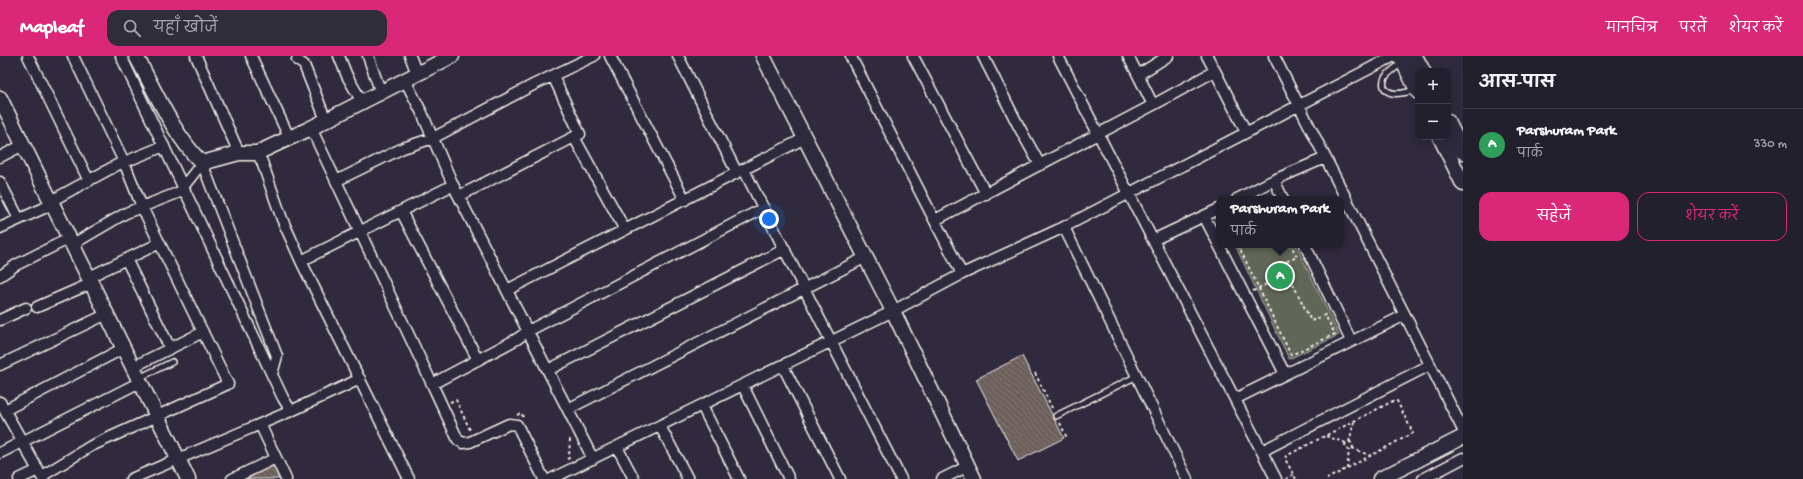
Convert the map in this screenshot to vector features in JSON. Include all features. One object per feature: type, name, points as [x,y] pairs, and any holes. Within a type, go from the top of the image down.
[{"type":"street","points":[[28,56],[89,181]]},
{"type":"street","points":[[18,479],[41,475],[91,446],[228,384],[142,207],[124,162],[73,56]]},
{"type":"street","points":[[121,56],[291,412]]},
{"type":"street","points":[[136,56],[169,116],[192,153],[202,163],[277,356],[272,374]]},
{"type":"street","points":[[196,56],[239,153]]},
{"type":"street","points":[[251,56],[289,137]]},
{"type":"street","points":[[339,56],[347,76],[362,102]]},
{"type":"street","points":[[368,56],[381,93]]},
{"type":"street","points":[[410,56],[411,77],[433,138],[453,185],[593,459]]},
{"type":"street","points":[[0,276],[16,265],[71,241],[126,213],[184,188],[202,163],[239,153],[257,153],[381,93],[452,56]]},
{"type":"street","points":[[336,181],[403,148],[433,138],[594,56]]},
{"type":"street","points":[[610,56],[685,200]]},
{"type":"street","points":[[678,56],[741,171],[764,208],[901,479]]},
{"type":"street","points":[[763,56],[893,312],[974,479]]},
{"type":"street","points":[[852,56],[962,274]]},
{"type":"street","points":[[913,56],[986,194]]},
{"type":"street","points":[[983,56],[1040,165]]},
{"type":"street","points":[[1058,56],[1276,479]]},
{"type":"street","points":[[1128,56],[1153,105]]},
{"type":"street","points":[[1138,75],[1168,56]]},
{"type":"street","points":[[1207,56],[1246,132]]},
{"type":"street","points":[[1274,56],[1463,430]]},
{"type":"street","points":[[299,57],[304,65],[326,120]]},
{"type":"street","points":[[310,128],[458,440],[463,443],[470,442],[505,425],[517,425],[551,479],[893,312],[962,274],[1064,227],[1298,104],[1403,57]]},
{"type":"street","points":[[1403,57],[1419,68]]},
{"type":"street","points":[[1403,57],[1415,86]]},
{"type":"street","points":[[935,220],[1153,105],[1214,71]]},
{"type":"street","points":[[459,196],[580,134],[553,76]]},
{"type":"street","points":[[0,98],[188,479]]},
{"type":"street","points":[[1451,128],[1463,152]]},
{"type":"street","points":[[574,136],[625,230]]},
{"type":"street","points":[[507,290],[805,138]]},
{"type":"street","points":[[1441,140],[1463,184]]},
{"type":"street","points":[[0,157],[23,145]]},
{"type":"street","points":[[0,228],[52,203],[124,162],[164,146]]},
{"type":"street","points":[[257,153],[262,162],[282,219],[301,260],[409,479]]},
{"type":"street","points":[[1243,196],[1274,180],[1326,158]]},
{"type":"street","points":[[1274,180],[1282,196]]},
{"type":"street","points":[[0,182],[19,219]]},
{"type":"street","points":[[301,260],[453,185]]},
{"type":"street","points":[[432,384],[517,339],[528,331],[764,208]]},
{"type":"street","points":[[1153,240],[1216,210]]},
{"type":"street","points":[[401,211],[478,360]]},
{"type":"street","points":[[1204,216],[1216,240]]},
{"type":"street","points":[[1064,227],[1187,479]]},
{"type":"street","points":[[0,320],[91,280],[160,243]]},
{"type":"street","points":[[1220,248],[1285,374]]},
{"type":"street","points":[[1306,248],[1351,341]]},
{"type":"street","points":[[548,370],[785,249]]},
{"type":"street","points":[[568,409],[866,258]]},
{"type":"street","points":[[127,261],[170,348]]},
{"type":"street","points":[[0,365],[107,314]]},
{"type":"street","points":[[1235,399],[1405,315]]},
{"type":"street","points":[[0,453],[137,376],[170,348],[203,332]]},
{"type":"street","points":[[41,475],[2,406],[124,348]]},
{"type":"street","points":[[1262,451],[1430,365]]},
{"type":"street","points":[[782,366],[840,479]]},
{"type":"street","points":[[134,478],[178,458],[291,412],[360,379]]},
{"type":"street","points":[[742,386],[789,479]]},
{"type":"street","points":[[702,406],[739,479]]},
{"type":"street","points":[[260,424],[286,479]]},
{"type":"street","points":[[660,426],[688,479]]},
{"type":"street","points":[[1380,479],[1395,476],[1463,437]]},
{"type":"street","points":[[617,447],[634,479]]},
{"type":"street","points":[[232,479],[276,458]]},
{"type":"street","points":[[1423,479],[1463,458]]},
{"type":"street","points":[[942,479],[968,466]]},
{"type":"lane","points":[[1403,57],[1386,76],[1384,80],[1384,87],[1395,93],[1415,91]]},
{"type":"lane","points":[[137,376],[172,362]]},
{"type":"lane","points":[[1056,416],[1137,376]]},
{"type":"path","points":[[1239,248],[1291,355],[1335,334],[1325,315],[1311,321],[1283,263],[1297,257],[1292,248]]},
{"type":"path","points":[[1244,296],[1288,273]]},
{"type":"path","points":[[1034,372],[1067,438]]},
{"type":"path","points":[[1296,479],[1284,460],[1286,456],[1395,400],[1397,401],[1413,433],[1327,479]]},
{"type":"path","points":[[1354,421],[1349,442],[1352,444],[1352,448],[1371,456]]},
{"type":"path","points":[[1325,436],[1346,443],[1349,442]]},
{"type":"path","points":[[1346,443],[1345,448],[1349,450]]},
{"type":"path","points":[[1347,469],[1349,450]]},
{"type":"path","points":[[1286,479],[1294,474]]},
{"type":"green space","points":[[1236,248],[1297,248],[1339,335],[1289,359]]},
{"type":"building","points":[[1022,356],[1064,438],[1018,461],[976,379]]},
{"type":"building","points":[[275,460],[284,479],[236,479]]},
{"type":"place","name":"Parshuram Park","points":[[1280,276]]}]
